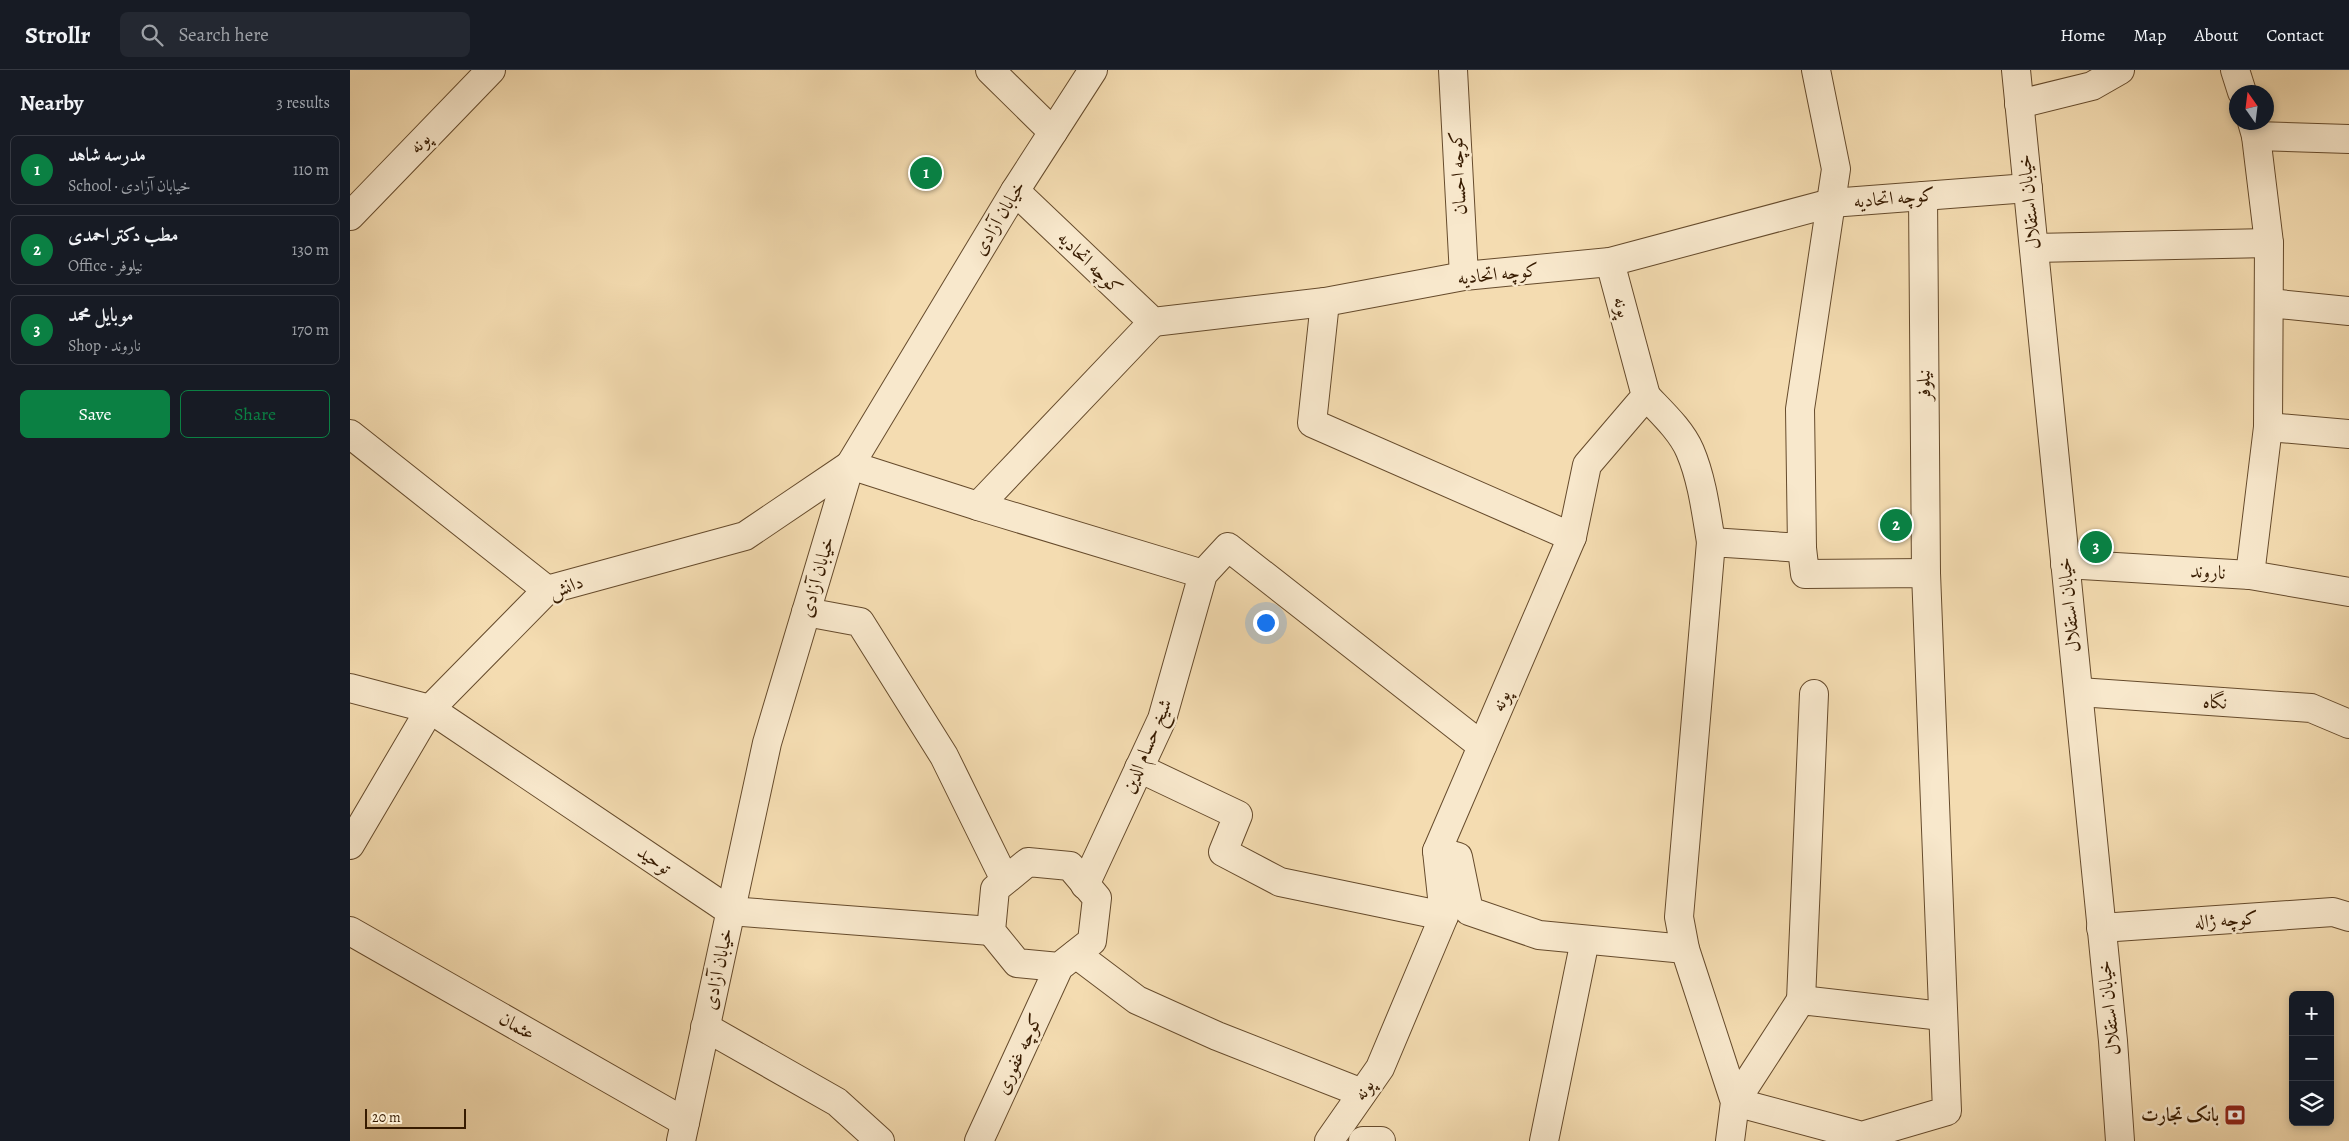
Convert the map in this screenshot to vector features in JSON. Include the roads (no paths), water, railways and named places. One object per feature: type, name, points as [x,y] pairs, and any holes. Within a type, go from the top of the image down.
[{"type":"street","name":"پونه","points":[[350,216],[491,70]]},
{"type":"street","points":[[990,70],[1053,132]]},
{"type":"street","name":"خیابان آزادی","points":[[683,1132],[767,743],[850,464],[1015,191],[1093,70]]},
{"type":"street","name":"کوچه احسان","points":[[1453,70],[1464,276]]},
{"type":"street","points":[[1816,70],[1836,169],[1800,409],[1802,548],[1805,574],[1926,574]]},
{"type":"street","name":"خیابان استقلال","points":[[2016,70],[2113,1041],[2120,1141]]},
{"type":"street","points":[[2020,104],[2092,86],[2120,70]]},
{"type":"street","points":[[2235,70],[2240,85]]},
{"type":"street","points":[[2250,574],[2268,427],[2269,243],[2254,130],[2349,139]]},
{"type":"street","name":"کوچه اتحادیه","points":[[1015,191],[1153,322],[1325,302],[1464,276],[1610,262],[1831,203],[2028,188]]},
{"type":"street","name":"نیلوفر","points":[[1735,1102],[1862,1136],[1947,1111],[1926,574],[1923,196]]},
{"type":"street","points":[[2034,248],[2269,243]]},
{"type":"street","name":"پونه","points":[[1329,1141],[1380,1068],[1444,916],[1437,851],[1572,537],[1587,465],[1646,396],[1610,262]]},
{"type":"street","points":[[1325,302],[1312,423],[1572,537]]},
{"type":"street","points":[[2269,303],[2349,311]]},
{"type":"street","points":[[978,506],[1153,322]]},
{"type":"street","points":[[1646,396],[1672,425],[1690,450],[1703,494],[1711,542],[1679,916],[1685,949],[1735,1102],[1730,1141]]},
{"type":"street","points":[[2268,427],[2349,434]]},
{"type":"street","points":[[350,434],[547,590]]},
{"type":"street","points":[[850,464],[978,506],[1203,574],[1228,547],[1482,746]]},
{"type":"street","name":"دانش","points":[[350,845],[430,709],[547,590],[745,536],[850,464]]},
{"type":"street","points":[[1711,542],[1802,548]]},
{"type":"street","name":"ناروند","points":[[2065,564],[2250,574],[2349,592]]},
{"type":"street","name":"شیخ حسام الدین","points":[[1085,885],[1162,719],[1203,574]]},
{"type":"street","points":[[806,612],[860,622],[944,756],[1005,880]]},
{"type":"street","name":"توحید","points":[[350,688],[430,709],[730,911],[991,931]]},
{"type":"street","name":"نگاه","points":[[2079,692],[2311,708],[2349,724]]},
{"type":"street","points":[[1735,1102],[1801,1000],[1814,694]]},
{"type":"street","points":[[1139,768],[1238,815],[1222,852],[1280,882],[1444,916]]},
{"type":"street","points":[[1437,851],[1458,857],[1469,910],[1539,935],[1685,949]]},
{"type":"street","points":[[1068,961],[1092,941],[1097,898],[1070,866],[1028,862],[995,889],[991,931],[1017,963],[1068,961],[1137,1000],[1217,1036],[1362,1093]]},
{"type":"street","name":"کوچه ژاله","points":[[2102,928],[2332,912],[2349,917]]},
{"type":"street","name":"عثمان","points":[[350,931],[683,1132]]},
{"type":"street","points":[[1544,1141],[1584,940]]},
{"type":"street","name":"کوچه غفوری","points":[[979,1141],[1068,961]]},
{"type":"street","points":[[1801,1000],[1942,1016]]},
{"type":"street","points":[[705,1027],[837,1102],[880,1141]]},
{"type":"street","points":[[1363,1141],[1382,1139],[1381,1141]]},
{"type":"place","name":"مدرسه شاهد","points":[[926,173]]},
{"type":"place","name":"مطب دکتر احمدی","points":[[1896,525]]},
{"type":"place","name":"موبایل محمد","points":[[2096,547]]},
{"type":"place","name":"بانک تجارت","points":[[2235,1115]]}]
